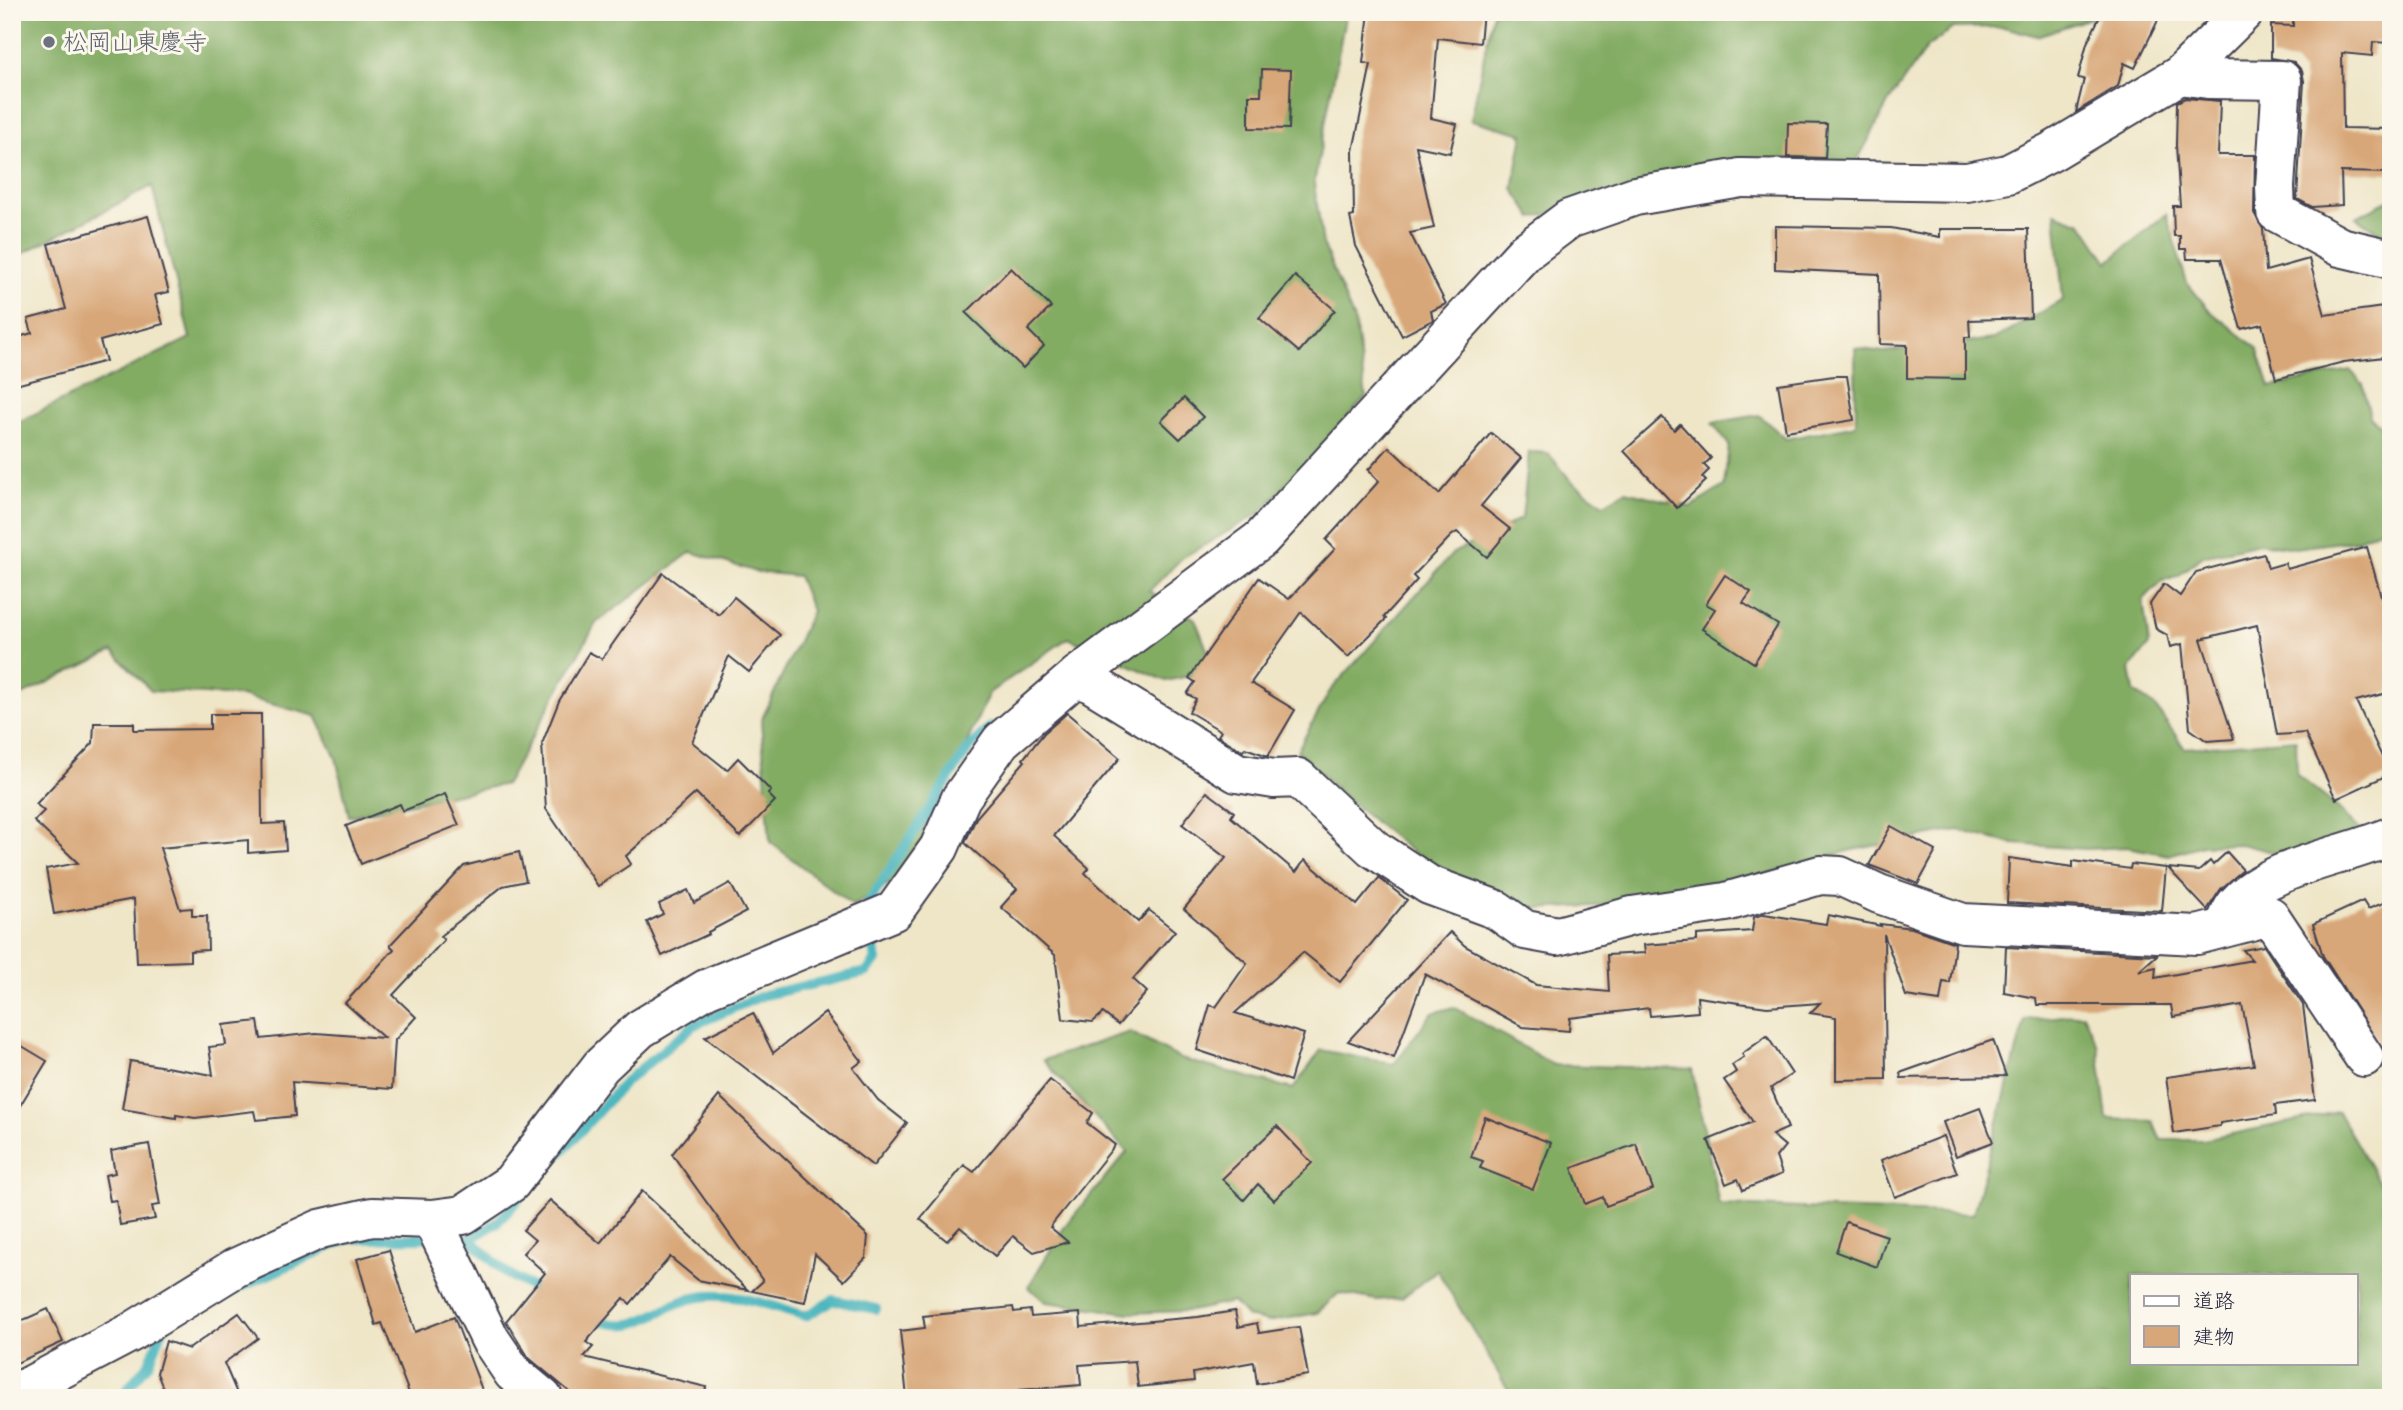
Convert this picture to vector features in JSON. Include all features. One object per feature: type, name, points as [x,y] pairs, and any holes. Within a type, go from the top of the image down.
[{"type":"street","points":[[12,1395],[130,1333],[235,1268],[320,1229],[372,1217],[432,1219],[463,1215],[511,1183],[601,1066],[616,1049],[656,1018],[706,989],[894,911],[939,848],[961,798],[1001,741],[1078,675],[1261,539],[1525,252],[1569,219],[1634,197],[1741,178],[1967,182],[2008,174],[2053,151],[2180,75],[2244,12]]},
{"type":"street","points":[[2180,75],[2208,79],[2282,80],[2275,187],[2277,212],[2340,247],[2391,259]]},
{"type":"street","points":[[1078,675],[1237,773],[1274,779],[1298,778],[1373,848],[1429,885],[1497,910],[1525,930],[1558,936],[1632,916],[1726,902],[1820,875],[1840,876],[1879,894],[1963,923],[2197,935],[2270,916],[2364,1058]]},
{"type":"street","points":[[2224,927],[2236,904],[2258,887],[2290,872],[2391,836]]},
{"type":"street","points":[[432,1219],[490,1339],[513,1373],[543,1398]]},
{"type":"green space","points":[[12,12],[1346,12],[1314,184],[1323,244],[1355,323],[1366,397],[1260,513],[1182,558],[1149,591],[1195,619],[1210,657],[1193,675],[1166,681],[1068,638],[989,693],[910,871],[853,906],[770,842],[761,721],[812,611],[798,576],[757,572],[691,552],[596,623],[506,784],[349,816],[336,758],[316,716],[241,696],[151,691],[113,651],[12,700],[12,425],[190,338],[152,186],[12,259]]},
{"type":"green space","points":[[1493,12],[2109,12],[2037,36],[2004,27],[1954,28],[1927,47],[1888,103],[1856,163],[1779,159],[1724,162],[1533,218],[1513,189],[1523,134],[1471,120]]},
{"type":"green space","points":[[2391,199],[2391,241],[2356,217]]},
{"type":"green space","points":[[2055,213],[2082,223],[2108,262],[2166,214],[2187,283],[2210,311],[2257,348],[2270,387],[2350,370],[2363,384],[2370,417],[2391,436],[2391,478],[2380,529],[2357,540],[2295,548],[2259,543],[2203,556],[2178,576],[2162,580],[2143,600],[2149,645],[2130,669],[2134,691],[2155,707],[2185,748],[2296,739],[2297,775],[2337,807],[2363,833],[2289,856],[2240,844],[2202,845],[2169,855],[2127,847],[2086,849],[2013,844],[1958,830],[1852,850],[1733,883],[1615,905],[1534,909],[1436,871],[1351,803],[1297,751],[1330,691],[1453,553],[1522,518],[1529,452],[1548,453],[1571,481],[1604,504],[1626,491],[1691,507],[1724,486],[1729,445],[1712,423],[1759,415],[1786,439],[1856,425],[1855,348],[1883,352],[1994,339],[2063,300]]},
{"type":"green space","points":[[1454,1007],[1554,1065],[1692,1069],[1719,1205],[1973,1214],[2025,1020],[2083,1014],[2098,1046],[2107,1119],[2153,1121],[2161,1140],[2203,1140],[2338,1112],[2391,1203],[2391,1398],[1513,1398],[1437,1270],[1402,1298],[1377,1300],[1339,1293],[1317,1313],[1268,1322],[1247,1317],[1233,1302],[1191,1311],[1129,1313],[1046,1302],[1028,1287],[1065,1226],[1127,1152],[1043,1060],[1130,1032],[1181,1059],[1293,1089],[1321,1050],[1394,1064],[1432,1013]]},
{"type":"building","points":[[1369,12],[1483,12],[1480,43],[1438,38],[1431,118],[1457,124],[1450,153],[1416,146],[1434,228],[1410,233],[1446,304],[1431,311],[1433,320],[1402,336],[1356,246],[1350,217],[1354,216],[1353,151],[1371,64],[1363,63]]},
{"type":"building","points":[[2102,12],[2162,12],[2135,68],[2124,63],[2118,86],[2076,112],[2084,79],[2078,78],[2087,43]]},
{"type":"building","points":[[2293,12],[2391,12],[2391,43],[2373,42],[2372,56],[2342,53],[2343,128],[2391,129],[2391,173],[2341,172],[2342,205],[2312,207],[2297,199],[2304,81],[2302,71],[2294,62],[2271,58],[2271,25],[2293,26]]},
{"type":"building","points":[[1262,69],[1291,70],[1289,129],[1249,128],[1249,95],[1261,95]]},
{"type":"building","points":[[2185,98],[2220,101],[2218,155],[2255,155],[2254,213],[2263,229],[2266,271],[2309,259],[2325,315],[2391,306],[2391,356],[2344,362],[2276,379],[2262,324],[2241,329],[2221,259],[2187,259],[2186,249],[2180,249],[2180,236],[2174,236],[2173,206],[2180,206],[2176,145],[2177,102]]},
{"type":"building","points":[[1788,123],[1827,124],[1825,158],[1787,157]]},
{"type":"building","points":[[148,216],[169,292],[155,295],[163,324],[100,341],[106,361],[12,386],[12,339],[32,333],[28,319],[66,309],[48,244]]},
{"type":"building","points":[[1775,226],[1891,228],[1940,237],[1940,229],[2028,229],[2031,318],[1969,320],[1970,337],[1965,337],[1965,379],[1907,378],[1907,345],[1880,344],[1879,274],[1775,269]]},
{"type":"building","points":[[1011,268],[1051,307],[1028,330],[1044,346],[1023,368],[966,313]]},
{"type":"building","points":[[1295,276],[1335,310],[1299,352],[1259,318]]},
{"type":"building","points":[[1847,376],[1854,420],[1786,431],[1778,384]]},
{"type":"building","points":[[1184,398],[1203,417],[1180,439],[1161,421]]},
{"type":"building","points":[[1662,417],[1674,430],[1680,424],[1711,458],[1704,465],[1709,470],[1702,477],[1706,481],[1677,508],[1624,451]]},
{"type":"building","points":[[1491,433],[1521,458],[1481,506],[1510,529],[1487,557],[1457,532],[1451,536],[1413,576],[1417,580],[1384,617],[1386,619],[1348,657],[1301,612],[1251,683],[1295,710],[1268,756],[1245,748],[1243,751],[1218,736],[1221,731],[1189,712],[1196,699],[1187,694],[1195,682],[1189,678],[1259,578],[1289,599],[1335,549],[1326,540],[1379,481],[1368,470],[1389,447],[1439,494]]},
{"type":"building","points":[[2367,547],[2391,631],[2391,692],[2356,701],[2390,774],[2336,799],[2305,733],[2277,735],[2257,625],[2201,639],[2234,739],[2207,741],[2190,729],[2182,644],[2170,647],[2167,635],[2156,629],[2150,604],[2164,584],[2180,596],[2196,572],[2264,554],[2268,568],[2285,563],[2287,569]]},
{"type":"building","points":[[663,573],[719,615],[734,597],[780,635],[749,672],[729,656],[692,742],[727,770],[738,758],[771,791],[768,794],[775,801],[740,837],[696,793],[626,856],[631,864],[598,886],[546,809],[542,744],[559,701],[589,652],[602,659]]},
{"type":"building","points":[[1725,575],[1751,592],[1743,603],[1778,625],[1754,663],[1702,629],[1715,609],[1706,604]]},
{"type":"building","points":[[1067,713],[1120,758],[1054,836],[1089,868],[1085,873],[1138,922],[1149,910],[1175,931],[1133,979],[1147,992],[1118,1025],[1103,1013],[1093,1022],[1063,1019],[1055,955],[1001,907],[1017,889],[965,843],[976,818],[1025,761],[1023,759],[1044,733]]},
{"type":"building","points":[[210,714],[261,714],[262,824],[284,823],[286,850],[248,853],[248,840],[160,848],[180,909],[192,908],[192,916],[207,916],[208,950],[190,951],[190,961],[137,963],[134,899],[54,914],[46,869],[78,863],[34,821],[44,811],[36,804],[93,743],[94,723],[134,723],[134,730],[210,729]]},
{"type":"building","points":[[1207,792],[1234,812],[1231,817],[1296,872],[1305,860],[1357,905],[1379,878],[1407,900],[1340,982],[1303,952],[1235,1013],[1304,1034],[1290,1081],[1197,1050],[1210,1005],[1216,1007],[1247,963],[1184,909],[1226,858],[1182,824]]},
{"type":"building","points":[[445,794],[459,825],[361,864],[346,826],[400,804],[403,811]]},
{"type":"building","points":[[1891,826],[1936,851],[1918,884],[1869,865]]},
{"type":"building","points":[[519,852],[526,881],[503,886],[440,936],[444,940],[393,995],[416,1017],[395,1040],[392,1089],[292,1082],[295,1116],[256,1120],[254,1111],[195,1118],[176,1115],[176,1118],[122,1109],[130,1061],[213,1075],[209,1047],[226,1045],[223,1025],[258,1021],[261,1039],[316,1033],[384,1038],[345,1003],[394,949],[390,945],[464,866]]},
{"type":"building","points":[[2227,852],[2243,870],[2221,889],[2207,910],[2168,868],[2199,871],[2210,861],[2213,865]]},
{"type":"building","points":[[2009,858],[2073,867],[2073,861],[2130,869],[2131,864],[2166,868],[2162,911],[2007,903]]},
{"type":"building","points":[[730,883],[746,912],[708,932],[709,934],[662,956],[647,922],[663,914],[659,904],[688,890],[694,903]]},
{"type":"building","points":[[2391,900],[2391,1063],[2323,956],[2313,924],[2363,901],[2368,909]]},
{"type":"building","points":[[1764,914],[1826,924],[1828,915],[1881,926],[1880,924],[1912,928],[1955,943],[1950,983],[1943,982],[1940,1001],[1906,996],[1884,934],[1886,1079],[1836,1080],[1836,1017],[1810,1013],[1820,1003],[1767,1007],[1697,997],[1698,1012],[1650,1016],[1649,1008],[1570,1018],[1569,1031],[1523,1027],[1425,974],[1394,1058],[1348,1041],[1450,932],[1465,946],[1536,985],[1609,992],[1607,955],[1645,953],[1644,945],[1697,941],[1697,935],[1752,931],[1754,917]]},
{"type":"building","points":[[2264,946],[2303,1005],[2315,1100],[2275,1105],[2276,1115],[2220,1123],[2220,1126],[2174,1133],[2166,1077],[2254,1065],[2242,1005],[2173,1017],[2171,1005],[2037,1005],[2036,998],[2004,992],[2006,947],[2157,955],[2139,971],[2156,967],[2155,978],[2252,960],[2243,950]]},
{"type":"building","points":[[753,1013],[773,1053],[825,1013],[862,1061],[853,1068],[878,1100],[907,1123],[873,1166],[705,1037]]},
{"type":"building","points":[[1767,1036],[1792,1074],[1771,1088],[1788,1128],[1772,1135],[1785,1146],[1776,1157],[1782,1174],[1743,1190],[1738,1179],[1726,1184],[1708,1140],[1753,1122],[1724,1080],[1736,1072],[1732,1065],[1744,1057],[1742,1054]]},
{"type":"building","points":[[12,1040],[47,1061],[12,1119]]},
{"type":"building","points":[[1993,1040],[2006,1076],[1901,1078],[1900,1073]]},
{"type":"building","points":[[1050,1080],[1093,1113],[1087,1123],[1115,1145],[1050,1227],[1068,1242],[1034,1252],[1013,1236],[995,1256],[960,1227],[947,1241],[920,1219],[964,1165],[974,1172]]},
{"type":"building","points":[[719,1096],[868,1236],[866,1258],[844,1281],[815,1254],[805,1302],[752,1291],[763,1281],[672,1154]]},
{"type":"building","points":[[1980,1108],[1993,1142],[1956,1156],[1943,1122]]},
{"type":"building","points":[[1485,1117],[1551,1143],[1533,1189],[1480,1168],[1483,1161],[1471,1157]]},
{"type":"building","points":[[1277,1126],[1312,1163],[1274,1200],[1258,1184],[1244,1200],[1222,1179]]},
{"type":"building","points":[[1943,1136],[1957,1173],[1895,1197],[1881,1160]]},
{"type":"building","points":[[149,1144],[160,1205],[152,1206],[155,1219],[120,1225],[116,1200],[110,1201],[105,1175],[115,1173],[111,1151]]},
{"type":"building","points":[[1636,1144],[1653,1189],[1606,1206],[1603,1197],[1585,1204],[1572,1168]]},
{"type":"building","points":[[642,1191],[748,1290],[698,1280],[670,1257],[630,1304],[624,1298],[586,1342],[593,1347],[584,1357],[706,1387],[704,1398],[577,1398],[529,1358],[506,1321],[545,1273],[523,1253],[535,1240],[523,1230],[550,1200],[600,1243]]},
{"type":"building","points":[[1846,1222],[1887,1236],[1877,1267],[1836,1252]]},
{"type":"building","points":[[389,1250],[415,1332],[454,1317],[482,1390],[462,1398],[411,1398],[382,1323],[376,1325],[357,1259]]},
{"type":"building","points":[[1013,1307],[1014,1312],[1030,1310],[1031,1317],[1080,1313],[1081,1327],[1198,1317],[1235,1311],[1238,1327],[1257,1323],[1259,1333],[1299,1327],[1308,1375],[1257,1384],[1254,1362],[1193,1373],[1194,1381],[1138,1387],[1135,1361],[1079,1365],[1081,1385],[1020,1390],[1021,1398],[907,1398],[900,1331],[925,1328],[923,1316]]},
{"type":"building","points":[[48,1309],[63,1342],[12,1365],[12,1325]]},
{"type":"building","points":[[239,1313],[258,1338],[224,1363],[239,1398],[167,1398],[157,1373],[166,1341],[189,1349]]},
{"type":"waterway","points":[[868,910],[867,905],[968,749],[990,727]]},
{"type":"waterway","points":[[451,1238],[470,1239],[497,1223],[625,1082],[694,1025],[764,995],[867,972],[876,960],[871,929]]},
{"type":"waterway","points":[[228,1293],[347,1239],[424,1238]]},
{"type":"waterway","points":[[470,1239],[506,1273],[544,1294]]},
{"type":"waterway","points":[[593,1318],[625,1325],[648,1318],[684,1301],[713,1296],[754,1301],[806,1316],[833,1300],[876,1309]]},
{"type":"waterway","points":[[120,1398],[149,1363],[165,1325]]},
{"type":"place","name":"松岡山東慶寺","points":[[49,42]]}]
